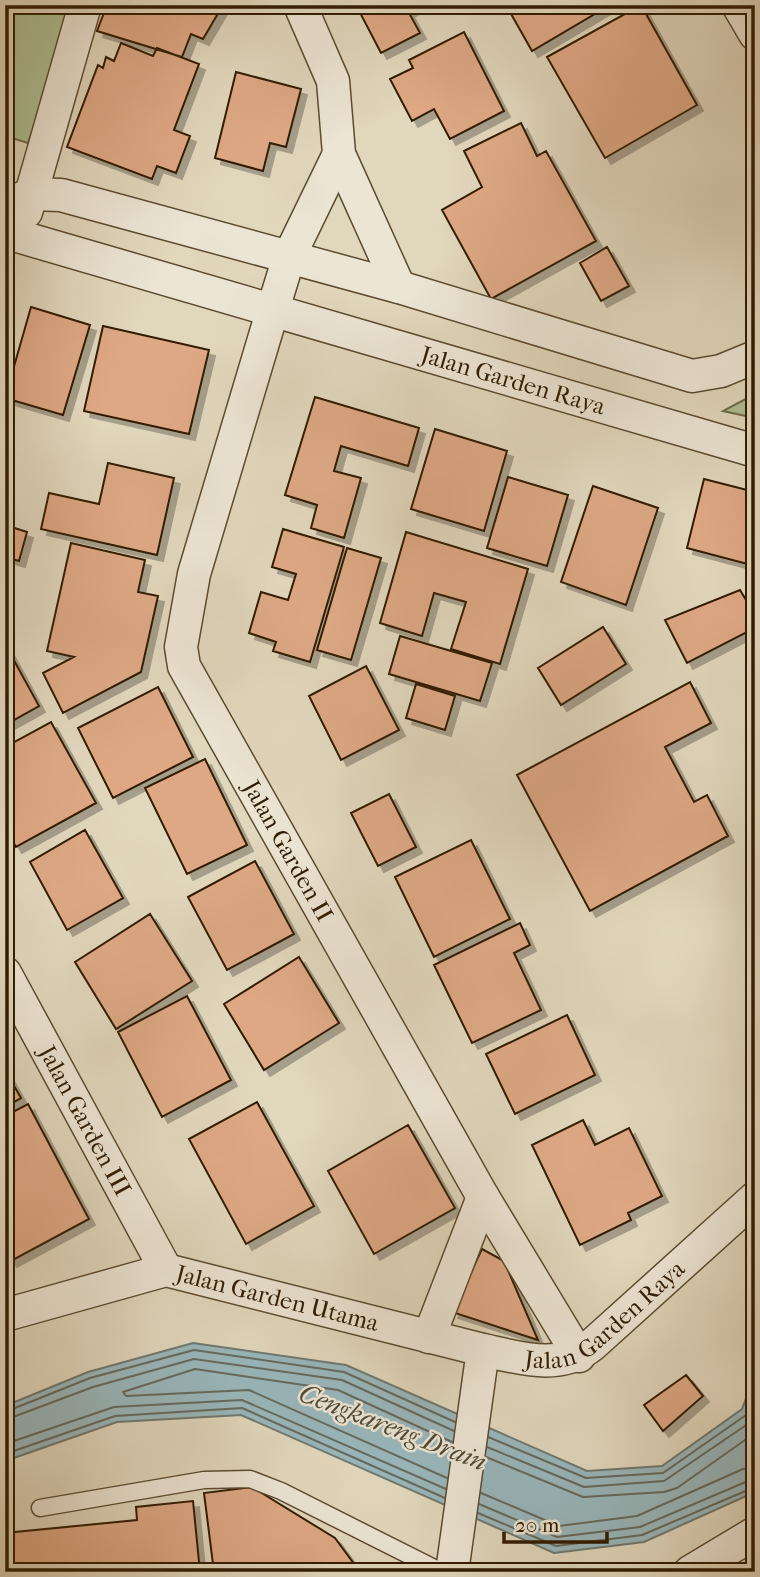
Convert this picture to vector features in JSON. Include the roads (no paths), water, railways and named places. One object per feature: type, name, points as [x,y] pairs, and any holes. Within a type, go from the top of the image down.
[{"type":"street","points":[[13,234],[18,200],[85,5]]},
{"type":"street","points":[[300,5],[333,81],[339,154],[399,287]]},
{"type":"street","points":[[738,5],[755,34]]},
{"type":"street","points":[[272,309],[289,257],[339,154]]},
{"type":"street","points":[[18,200],[61,195],[399,287],[692,376],[721,372],[755,357]]},
{"type":"street","name":"Jalan Garden Raya","points":[[13,234],[681,427],[755,451]]},
{"type":"street","name":"Jalan Garden II","points":[[272,309],[194,574],[181,647],[184,666],[483,1197],[579,1356]]},
{"type":"street","points":[[681,427],[692,376]]},
{"type":"street","name":"Jalan Garden III","points":[[5,973],[166,1270]]},
{"type":"street","points":[[429,1337],[483,1197]]},
{"type":"street","name":"Jalan Garden Raya","points":[[429,1337],[534,1360],[556,1361],[579,1356],[755,1198]]},
{"type":"street","name":"Jalan Garden Utama","points":[[5,1315],[166,1270],[429,1337]]},
{"type":"street","points":[[452,1572],[483,1350]]},
{"type":"street","points":[[705,1568],[755,1533]]},
{"type":"lane","points":[[40,1508],[204,1480],[250,1479],[281,1490],[442,1572]]},
{"type":"water","name":"Cengkareng Drain","points":[[193,1343],[346,1365],[587,1471],[662,1466],[742,1409],[755,1375],[755,1492],[644,1542],[554,1553],[241,1415],[117,1422],[5,1461],[5,1406],[88,1372]]}]
